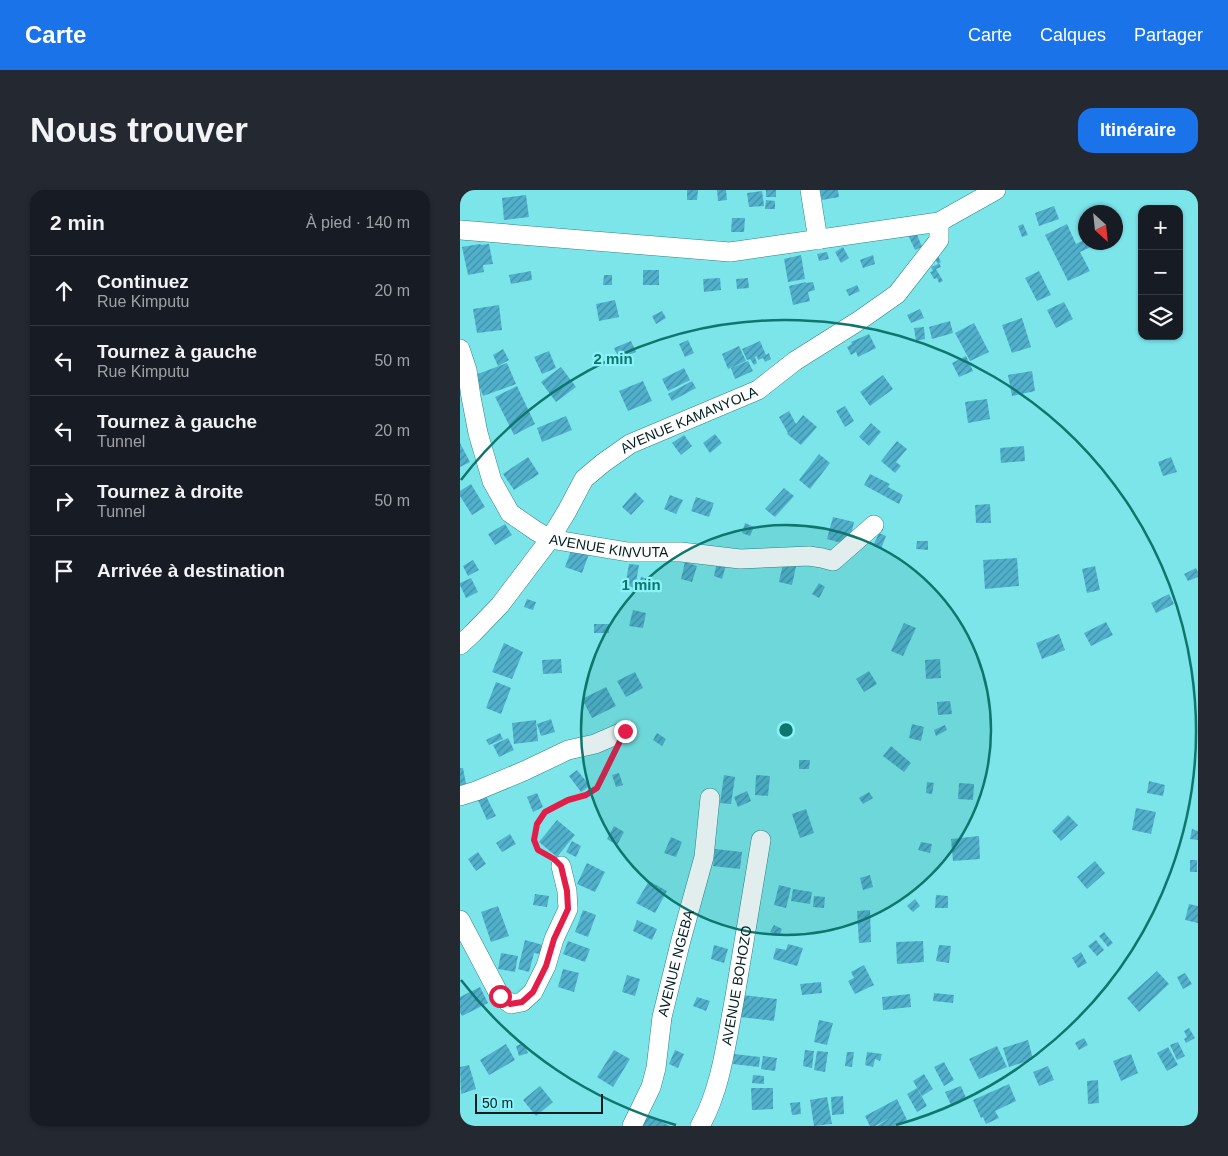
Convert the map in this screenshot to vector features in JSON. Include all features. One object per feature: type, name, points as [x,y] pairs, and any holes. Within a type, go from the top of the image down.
[{"type":"street","points":[[810,190],[818,240]]},
{"type":"street","points":[[460,230],[730,252],[939,222],[963,198],[996,190]]},
{"type":"street","name":"AVENUE KAMANYOLA","points":[[460,645],[500,605],[550,540],[568,511],[584,479],[630,444],[758,390],[795,361],[897,294],[939,240],[939,222]]},
{"type":"street","name":"AVENUE KINVUTA","points":[[460,349],[478,433],[492,481],[510,513],[550,540],[628,552],[681,552],[740,559],[809,556],[833,561],[874,525]]},
{"type":"street","points":[[460,796],[524,771],[568,750],[595,744],[625,731]]},
{"type":"street","name":"AVENUE NGEBA","points":[[632,1126],[654,1078],[662,1017],[704,857],[710,798]]},
{"type":"street","name":"AVENUE BOHOZO","points":[[700,1126],[717,1084],[727,1041],[761,840]]},
{"type":"street","points":[[460,920],[500,996],[510,1004],[522,1002],[533,992],[546,966],[554,939],[568,909],[567,891],[561,866]]},
{"type":"path","points":[[561,866],[554,859],[538,850],[534,840],[537,824],[545,812],[568,800],[586,795],[597,788],[625,731]]},
{"type":"building","points":[[687,190],[698,190],[697,200],[687,200]]},
{"type":"building","points":[[717,190],[726,190],[727,200],[718,201]]},
{"type":"building","points":[[766,190],[776,190],[776,197],[766,197]]},
{"type":"building","points":[[820,190],[838,190],[839,197],[822,200]]},
{"type":"building","points":[[762,191],[764,206],[749,207],[747,193]]},
{"type":"building","points":[[526,195],[529,217],[504,220],[502,198]]},
{"type":"building","points":[[766,200],[775,201],[775,209],[765,209]]},
{"type":"building","points":[[1054,206],[1059,219],[1039,226],[1035,213]]},
{"type":"building","points":[[732,218],[745,218],[744,232],[731,232]]},
{"type":"building","points":[[1023,224],[1028,235],[1022,237],[1018,226]]},
{"type":"building","points":[[1067,224],[1076,244],[1078,243],[1078,250],[1084,250],[1080,252],[1090,271],[1068,281],[1045,235]]},
{"type":"building","points":[[916,232],[922,247],[915,250],[908,235]]},
{"type":"building","points":[[489,244],[493,264],[483,265],[484,272],[468,275],[462,247]]},
{"type":"building","points":[[843,247],[849,258],[841,263],[835,252]]},
{"type":"building","points":[[827,252],[829,259],[819,261],[817,254]]},
{"type":"building","points":[[937,254],[941,267],[936,269],[943,281],[939,283],[937,278],[934,279],[930,272],[933,271],[931,267],[938,264],[933,255]]},
{"type":"building","points":[[801,255],[805,279],[788,282],[784,259]]},
{"type":"building","points":[[873,255],[875,264],[863,268],[860,260]]},
{"type":"building","points":[[643,270],[659,270],[659,285],[643,285]]},
{"type":"building","points":[[531,271],[532,280],[511,284],[509,275]]},
{"type":"building","points":[[1039,271],[1051,295],[1037,301],[1025,278]]},
{"type":"building","points":[[604,275],[612,275],[612,285],[603,285]]},
{"type":"building","points":[[720,278],[721,290],[704,292],[703,279]]},
{"type":"building","points":[[748,278],[749,288],[737,289],[736,279]]},
{"type":"building","points":[[813,282],[815,290],[808,292],[810,301],[793,305],[789,286]]},
{"type":"building","points":[[857,285],[860,291],[849,296],[846,290]]},
{"type":"building","points":[[615,300],[619,317],[599,321],[596,304]]},
{"type":"building","points":[[1064,302],[1073,319],[1056,328],[1047,310]]},
{"type":"building","points":[[499,305],[502,330],[477,333],[473,309]]},
{"type":"building","points":[[920,309],[924,318],[911,323],[907,315]]},
{"type":"building","points":[[662,311],[666,318],[656,324],[652,316]]},
{"type":"building","points":[[1022,318],[1031,347],[1012,353],[1002,325]]},
{"type":"building","points":[[950,321],[953,333],[932,339],[929,327]]},
{"type":"building","points":[[974,323],[989,352],[970,361],[955,333]]},
{"type":"building","points":[[924,327],[925,339],[916,341],[914,328]]},
{"type":"building","points":[[869,334],[876,348],[858,357],[856,352],[851,355],[847,347],[852,344],[851,342]]},
{"type":"building","points":[[688,340],[694,353],[685,357],[679,344]]},
{"type":"building","points":[[631,341],[636,352],[619,359],[614,348]]},
{"type":"building","points":[[760,341],[766,355],[769,353],[771,359],[765,362],[763,358],[758,360],[757,356],[755,357],[757,363],[754,365],[750,359],[747,360],[742,349]]},
{"type":"building","points":[[739,346],[746,361],[728,369],[722,354]]},
{"type":"building","points":[[503,349],[509,360],[498,366],[493,355]]},
{"type":"building","points":[[549,351],[556,368],[542,374],[534,357]]},
{"type":"building","points":[[966,356],[973,371],[959,377],[952,363]]},
{"type":"building","points":[[748,361],[753,371],[735,379],[731,368]]},
{"type":"building","points":[[507,363],[516,384],[483,396],[475,375]]},
{"type":"building","points":[[561,367],[576,387],[556,402],[541,382]]},
{"type":"building","points":[[684,368],[690,380],[668,391],[662,379]]},
{"type":"building","points":[[1032,371],[1035,391],[1012,396],[1008,375]]},
{"type":"building","points":[[883,375],[893,389],[870,406],[860,392]]},
{"type":"building","points":[[643,381],[652,401],[628,411],[619,391]]},
{"type":"building","points":[[692,381],[696,388],[672,401],[668,394]]},
{"type":"building","points":[[517,386],[535,424],[514,435],[495,397]]},
{"type":"building","points":[[987,399],[990,419],[968,423],[965,402]]},
{"type":"building","points":[[845,406],[854,421],[845,427],[836,411]]},
{"type":"building","points":[[789,411],[796,424],[803,415],[817,427],[801,445],[787,434],[779,417]]},
{"type":"building","points":[[566,416],[572,430],[542,442],[537,428]]},
{"type":"building","points":[[871,423],[881,432],[869,446],[859,437]]},
{"type":"building","points":[[715,434],[722,443],[710,453],[703,443]]},
{"type":"building","points":[[684,435],[692,446],[681,455],[672,443]]},
{"type":"building","points":[[897,441],[907,449],[896,462],[901,466],[895,473],[881,461]]},
{"type":"building","points":[[460,443],[470,462],[460,467]]},
{"type":"building","points":[[1024,446],[1025,461],[1001,463],[1000,448]]},
{"type":"building","points":[[819,454],[830,463],[810,489],[799,480]]},
{"type":"building","points":[[528,457],[539,474],[514,490],[503,474]]},
{"type":"building","points":[[1171,457],[1177,472],[1163,476],[1158,462]]},
{"type":"building","points":[[870,474],[890,484],[888,487],[903,495],[899,504],[864,485]]},
{"type":"building","points":[[471,484],[485,507],[472,515],[460,496],[460,491]]},
{"type":"building","points":[[784,488],[794,496],[775,517],[765,509]]},
{"type":"building","points":[[635,492],[644,501],[631,515],[622,507]]},
{"type":"building","points":[[670,495],[683,500],[676,514],[664,509]]},
{"type":"building","points":[[696,497],[714,503],[709,517],[691,511]]},
{"type":"building","points":[[990,504],[991,523],[976,523],[975,505]]},
{"type":"building","points":[[833,517],[854,522],[849,545],[827,539]]},
{"type":"building","points":[[745,523],[754,527],[750,536],[742,533]]},
{"type":"building","points":[[505,524],[512,535],[495,545],[488,534]]},
{"type":"building","points":[[879,533],[886,536],[881,549],[873,546]]},
{"type":"building","points":[[917,541],[928,541],[928,550],[916,549]]},
{"type":"building","points":[[572,548],[589,554],[582,573],[565,567]]},
{"type":"building","points":[[1017,558],[1019,586],[985,589],[983,560]]},
{"type":"building","points":[[784,559],[797,562],[792,585],[779,582]]},
{"type":"building","points":[[473,560],[479,570],[468,576],[463,566]]},
{"type":"building","points":[[685,562],[697,566],[692,582],[681,579]]},
{"type":"building","points":[[717,562],[726,565],[722,579],[714,576]]},
{"type":"building","points":[[629,564],[639,565],[635,588],[625,586]]},
{"type":"building","points":[[1095,566],[1100,590],[1087,593],[1082,569]]},
{"type":"building","points":[[1196,568],[1198,577],[1188,581],[1184,574]]},
{"type":"building","points":[[641,577],[653,580],[651,589],[639,585]]},
{"type":"building","points":[[471,578],[478,592],[466,598],[460,583]]},
{"type":"building","points":[[819,583],[825,587],[819,598],[812,594]]},
{"type":"building","points":[[1169,594],[1174,604],[1156,613],[1151,603]]},
{"type":"building","points":[[527,599],[536,602],[533,610],[524,607]]},
{"type":"building","points":[[633,610],[646,613],[643,628],[629,626]]},
{"type":"building","points":[[1106,622],[1113,635],[1091,646],[1084,633]]},
{"type":"building","points":[[904,623],[916,628],[903,656],[891,651]]},
{"type":"building","points":[[594,624],[609,624],[609,633],[594,633]]},
{"type":"building","points":[[1059,634],[1065,650],[1042,659],[1036,643]]},
{"type":"building","points":[[504,643],[523,652],[512,679],[492,672]]},
{"type":"building","points":[[561,659],[562,673],[543,674],[542,660]]},
{"type":"building","points":[[940,659],[941,678],[926,679],[925,660]]},
{"type":"building","points":[[869,671],[877,684],[864,692],[856,679]]},
{"type":"building","points":[[635,672],[643,688],[626,697],[617,681]]},
{"type":"building","points":[[496,682],[511,688],[501,714],[486,708]]},
{"type":"building","points":[[606,687],[616,706],[592,718],[582,699]]},
{"type":"building","points":[[950,701],[952,714],[938,715],[937,702]]},
{"type":"building","points":[[551,719],[555,732],[541,736],[537,724]]},
{"type":"building","points":[[536,720],[538,741],[514,744],[512,723]]},
{"type":"building","points":[[912,724],[924,727],[921,741],[909,738]]},
{"type":"building","points":[[945,725],[947,730],[936,736],[934,730]]},
{"type":"building","points":[[500,733],[503,739],[489,745],[486,740]]},
{"type":"building","points":[[657,733],[666,739],[662,746],[653,740]]},
{"type":"building","points":[[508,738],[514,750],[499,757],[493,745]]},
{"type":"building","points":[[891,746],[911,763],[904,772],[883,756]]},
{"type":"building","points":[[799,760],[810,760],[809,769],[799,769]]},
{"type":"building","points":[[460,768],[463,768],[467,789],[460,790]]},
{"type":"building","points":[[577,770],[590,786],[581,792],[569,776]]},
{"type":"building","points":[[619,773],[623,785],[616,787],[612,775]]},
{"type":"building","points":[[724,775],[735,777],[731,804],[720,803]]},
{"type":"building","points":[[756,775],[770,776],[768,796],[755,795]]},
{"type":"building","points":[[1149,781],[1165,785],[1163,796],[1147,793]]},
{"type":"building","points":[[927,782],[934,783],[932,794],[926,793]]},
{"type":"building","points":[[959,783],[974,784],[973,800],[958,799]]},
{"type":"building","points":[[747,791],[751,801],[738,807],[734,797]]},
{"type":"building","points":[[869,792],[873,798],[863,804],[859,798]]},
{"type":"building","points":[[537,793],[543,807],[533,812],[527,797]]},
{"type":"building","points":[[485,794],[496,816],[487,820],[477,798]]},
{"type":"building","points":[[1136,808],[1156,812],[1151,834],[1132,830]]},
{"type":"building","points":[[806,809],[814,833],[800,838],[792,814]]},
{"type":"building","points":[[1068,815],[1078,825],[1061,841],[1052,831]]},
{"type":"building","points":[[557,820],[575,835],[557,857],[539,842]]},
{"type":"building","points":[[614,826],[624,832],[617,845],[607,839]]},
{"type":"building","points":[[1192,829],[1198,831],[1198,840],[1190,839]]},
{"type":"building","points":[[510,834],[516,844],[502,852],[496,843]]},
{"type":"building","points":[[979,836],[980,859],[953,861],[951,839]]},
{"type":"building","points":[[671,837],[682,842],[676,857],[664,853]]},
{"type":"building","points":[[572,841],[581,846],[576,857],[566,852]]},
{"type":"building","points":[[921,842],[932,844],[930,853],[918,850]]},
{"type":"building","points":[[715,849],[742,852],[740,869],[713,866]]},
{"type":"building","points":[[478,852],[486,864],[476,871],[468,859]]},
{"type":"building","points":[[1190,860],[1197,860],[1197,872],[1190,872]]},
{"type":"building","points":[[1095,861],[1105,873],[1087,889],[1077,877]]},
{"type":"building","points":[[587,863],[605,872],[595,892],[577,884]]},
{"type":"building","points":[[870,875],[873,887],[863,890],[860,878]]},
{"type":"building","points":[[649,881],[667,891],[655,913],[636,903]]},
{"type":"building","points":[[779,885],[791,888],[786,908],[774,905]]},
{"type":"building","points":[[793,889],[812,892],[810,904],[791,901]]},
{"type":"building","points":[[535,894],[549,896],[547,907],[533,905]]},
{"type":"building","points":[[936,895],[948,896],[948,908],[935,908]]},
{"type":"building","points":[[814,896],[825,897],[824,908],[813,907]]},
{"type":"building","points":[[915,899],[920,906],[913,912],[907,906]]},
{"type":"building","points":[[1189,904],[1198,906],[1198,923],[1185,920]]},
{"type":"building","points":[[498,906],[509,936],[491,942],[481,912]]},
{"type":"building","points":[[583,910],[596,915],[588,937],[575,932]]},
{"type":"building","points":[[870,910],[871,942],[859,943],[857,911]]},
{"type":"building","points":[[637,920],[657,929],[652,940],[633,931]]},
{"type":"building","points":[[774,925],[782,929],[779,936],[770,932]]},
{"type":"building","points":[[1104,932],[1113,943],[1108,947],[1099,936]]},
{"type":"building","points":[[525,940],[543,945],[540,954],[534,953],[529,972],[518,969]]},
{"type":"building","points":[[1096,940],[1104,950],[1097,956],[1088,946]]},
{"type":"building","points":[[568,941],[590,949],[585,962],[563,954]]},
{"type":"building","points":[[923,941],[924,962],[897,964],[896,942]]},
{"type":"building","points":[[788,944],[803,948],[797,966],[773,959],[776,948],[786,950]]},
{"type":"building","points":[[714,945],[728,949],[724,963],[711,959]]},
{"type":"building","points":[[939,945],[951,946],[949,963],[936,961]]},
{"type":"building","points":[[1081,952],[1087,963],[1078,968],[1072,958]]},
{"type":"building","points":[[501,953],[518,956],[515,972],[498,969]]},
{"type":"building","points":[[864,965],[874,985],[855,994],[848,981],[854,978],[851,972]]},
{"type":"building","points":[[563,969],[579,973],[574,992],[558,987]]},
{"type":"building","points":[[1157,971],[1169,984],[1139,1012],[1127,998]]},
{"type":"building","points":[[1185,973],[1192,984],[1183,989],[1177,977]]},
{"type":"building","points":[[627,975],[640,979],[635,996],[622,992]]},
{"type":"building","points":[[821,982],[822,993],[802,995],[800,984]]},
{"type":"building","points":[[480,987],[488,1003],[462,1016],[460,1012],[460,997]]},
{"type":"building","points":[[934,993],[954,995],[953,1003],[933,1001]]},
{"type":"building","points":[[910,994],[911,1007],[883,1010],[882,997]]},
{"type":"building","points":[[743,995],[777,999],[774,1021],[740,1017]]},
{"type":"building","points":[[697,997],[710,1001],[706,1011],[693,1006]]},
{"type":"building","points":[[819,1020],[833,1023],[827,1045],[814,1042]]},
{"type":"building","points":[[1189,1028],[1195,1038],[1186,1043],[1184,1039],[1187,1037],[1184,1031]]},
{"type":"building","points":[[1084,1038],[1088,1045],[1079,1050],[1075,1043]]},
{"type":"building","points":[[1028,1040],[1033,1059],[1009,1067],[1003,1048]]},
{"type":"building","points":[[1178,1042],[1185,1056],[1177,1060],[1170,1045]]},
{"type":"building","points":[[524,1043],[528,1053],[519,1056],[516,1046]]},
{"type":"building","points":[[506,1044],[515,1060],[489,1075],[480,1060]]},
{"type":"building","points":[[997,1046],[1007,1067],[979,1079],[969,1059]]},
{"type":"building","points":[[1168,1047],[1178,1065],[1167,1071],[1157,1053]]},
{"type":"building","points":[[614,1050],[630,1059],[613,1087],[597,1077]]},
{"type":"building","points":[[675,1050],[684,1054],[678,1068],[669,1064]]},
{"type":"building","points":[[805,1050],[814,1051],[812,1068],[803,1066]]},
{"type":"building","points":[[817,1051],[828,1052],[825,1072],[814,1070]]},
{"type":"building","points":[[847,1052],[854,1052],[852,1067],[845,1066]]},
{"type":"building","points":[[867,1052],[882,1054],[880,1061],[875,1059],[873,1067],[865,1065]]},
{"type":"building","points":[[734,1054],[760,1057],[759,1067],[733,1064]]},
{"type":"building","points":[[1131,1054],[1138,1073],[1121,1081],[1113,1061]]},
{"type":"building","points":[[763,1056],[777,1058],[775,1071],[761,1069]]},
{"type":"building","points":[[944,1062],[954,1080],[944,1086],[934,1067]]},
{"type":"building","points":[[469,1065],[476,1089],[461,1094],[460,1067]]},
{"type":"building","points":[[1048,1066],[1054,1080],[1039,1086],[1033,1072]]},
{"type":"building","points":[[924,1074],[933,1089],[922,1096],[913,1081]]},
{"type":"building","points":[[753,1075],[764,1076],[764,1084],[752,1083]]},
{"type":"building","points":[[1098,1080],[1099,1103],[1088,1104],[1087,1081]]},
{"type":"building","points":[[1009,1084],[1016,1101],[995,1111],[999,1118],[986,1124],[983,1117],[981,1118],[973,1100]]},
{"type":"building","points":[[540,1086],[553,1102],[536,1116],[523,1100]]},
{"type":"building","points":[[961,1086],[966,1098],[951,1105],[945,1092]]},
{"type":"building","points":[[751,1088],[773,1088],[773,1109],[752,1110]]},
{"type":"building","points":[[917,1088],[927,1106],[917,1112],[907,1094]]},
{"type":"building","points":[[843,1096],[844,1114],[832,1115],[831,1097]]},
{"type":"building","points":[[827,1097],[832,1124],[814,1126],[810,1100]]},
{"type":"building","points":[[897,1099],[907,1120],[895,1126],[877,1126],[892,1117],[875,1126],[870,1126],[865,1116]]},
{"type":"building","points":[[800,1102],[801,1114],[792,1115],[790,1103]]},
{"type":"building","points":[[645,1114],[670,1126],[639,1126]]},
{"type":"route","points":[[500,996],[510,1004],[522,1002],[533,992],[546,966],[554,939],[568,909],[567,891],[561,866],[554,859],[538,850],[534,840],[537,824],[545,812],[568,800],[586,795],[597,788],[625,731]]}]
